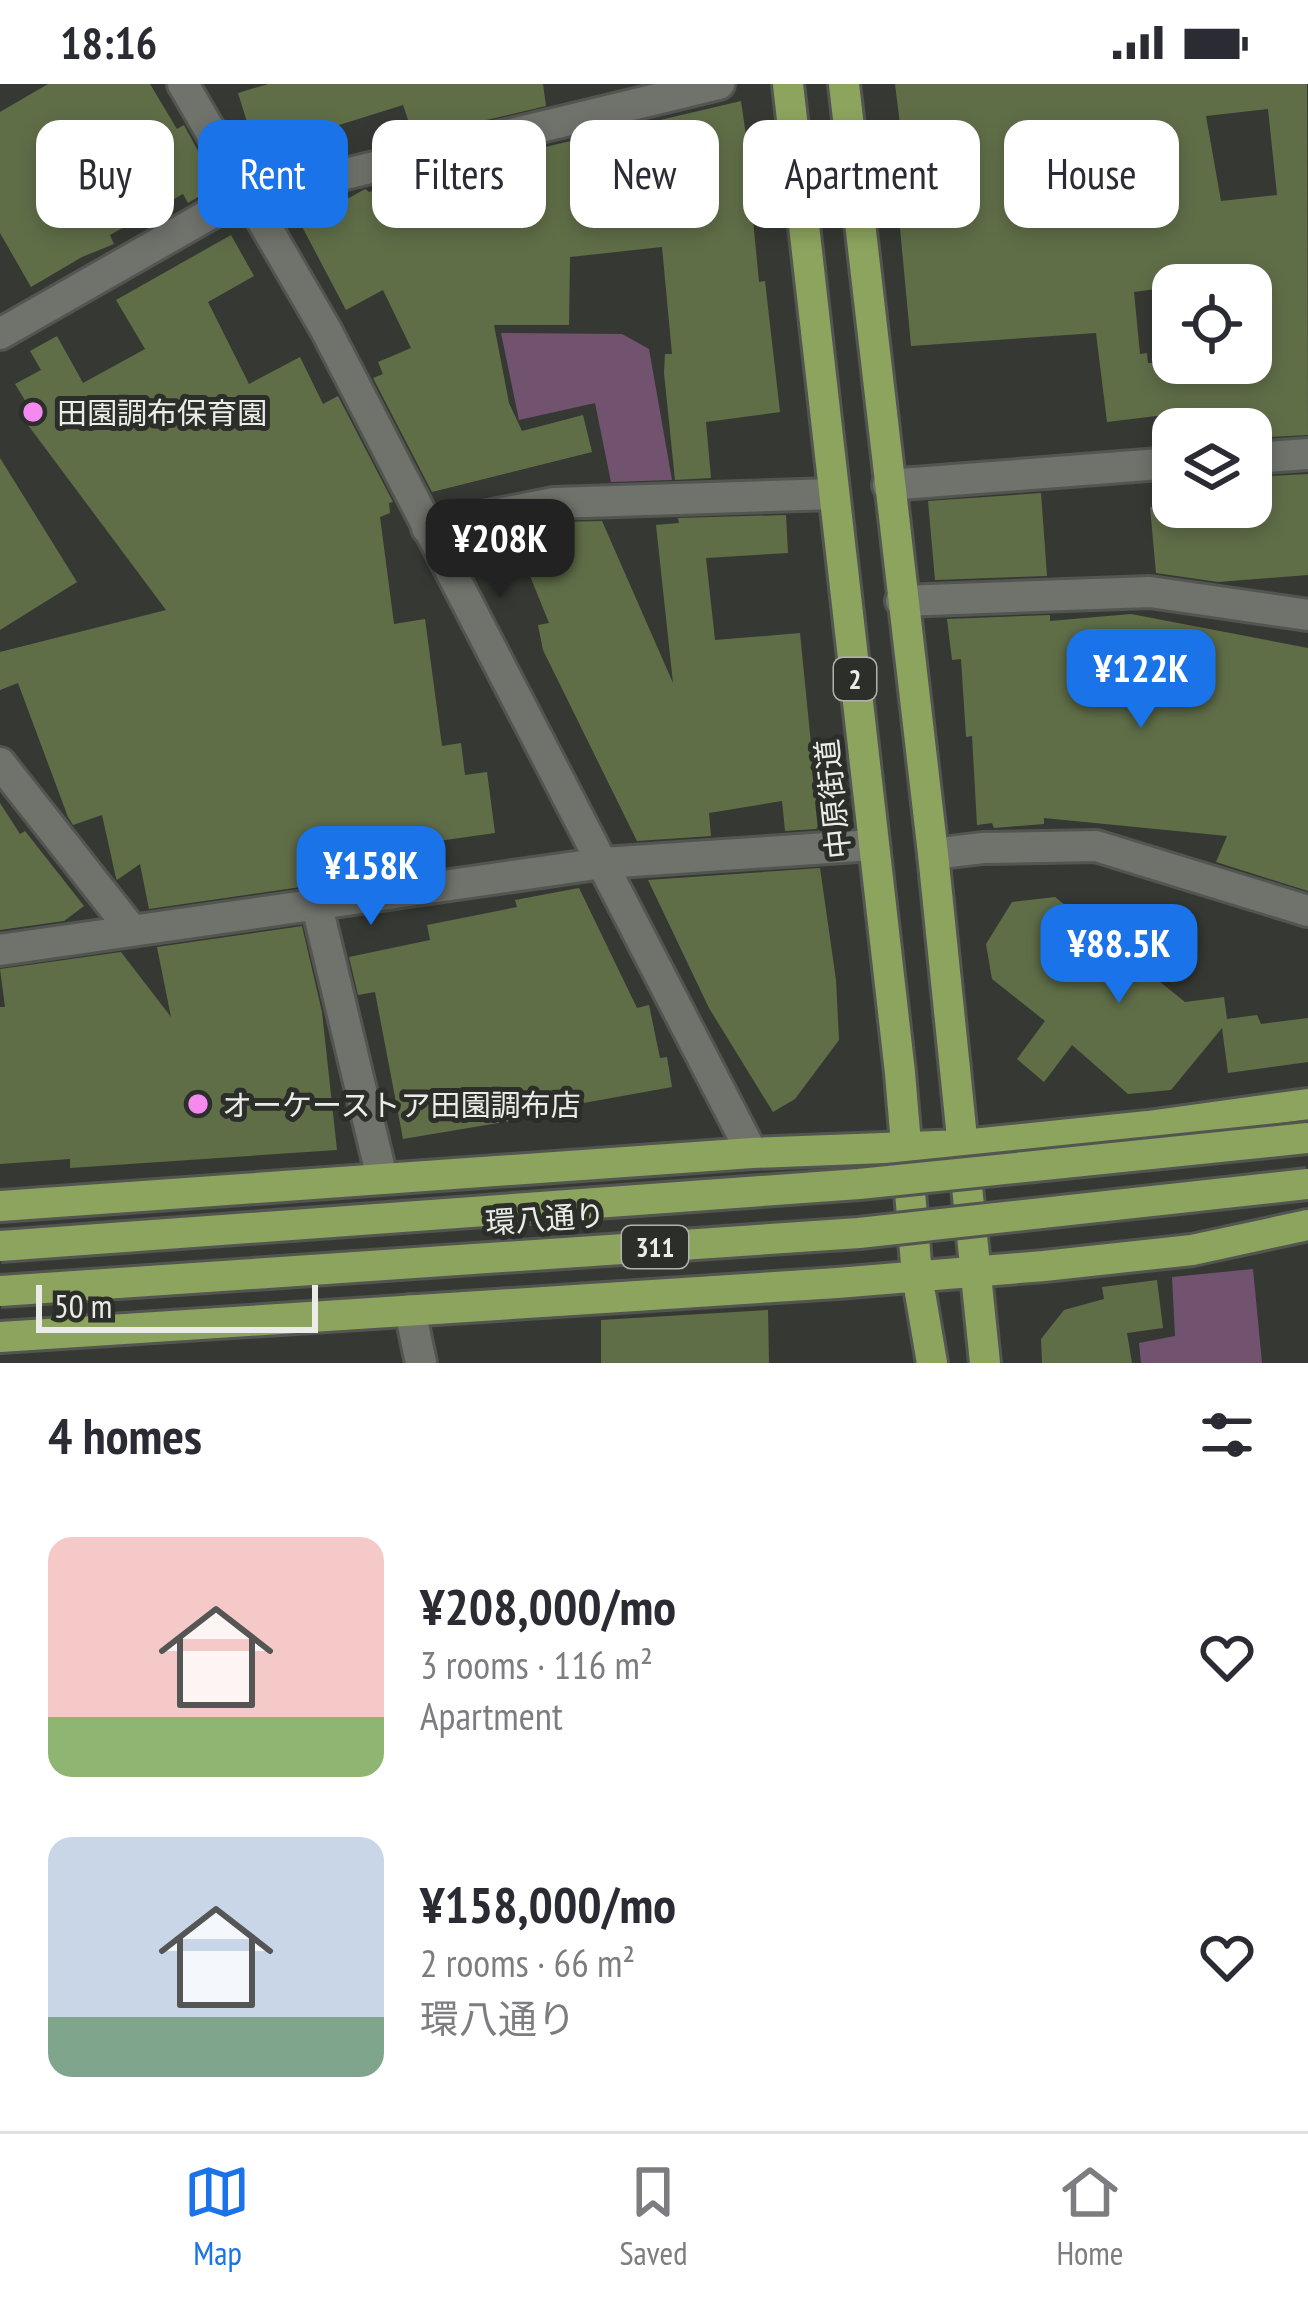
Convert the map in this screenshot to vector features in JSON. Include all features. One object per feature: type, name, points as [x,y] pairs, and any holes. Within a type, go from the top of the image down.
[{"type":"main road","name":"中原街道","points":[[788,84],[907,1146],[917,1275],[932,1363]]},
{"type":"main road","name":"2","points":[[844,84],[933,854],[985,1363]]},
{"type":"main road","points":[[0,1205],[752,1153],[963,1144],[1125,1129],[1308,1104]]},
{"type":"main road","name":"環八通り","points":[[0,1246],[859,1184],[1308,1138]]},
{"type":"main road","name":"環八通り","points":[[0,1291],[859,1233],[1308,1184]]},
{"type":"main road","name":"311","points":[[0,1337],[973,1272],[1192,1250],[1308,1226]]},
{"type":"street","points":[[183,84],[204,120]]},
{"type":"street","points":[[348,173],[718,84]]},
{"type":"street","points":[[0,334],[198,221]]},
{"type":"street","points":[[268,228],[326,331],[752,1153]]},
{"type":"street","points":[[1272,457],[1308,454]]},
{"type":"street","points":[[889,485],[1152,465]]},
{"type":"street","points":[[427,528],[554,503],[833,494]]},
{"type":"street","points":[[902,601],[1150,592],[1308,615]]},
{"type":"street","points":[[0,763],[130,928]]},
{"type":"street","points":[[0,950],[604,863],[873,845]]},
{"type":"street","points":[[933,854],[1096,845],[1308,911]]},
{"type":"street","points":[[316,902],[382,1178]]},
{"type":"street","points":[[410,1310],[422,1363]]},
{"type":"shaded area","points":[[501,333],[622,334],[649,349],[672,480],[611,482],[595,403],[519,420]]},
{"type":"shaded area","points":[[1253,1269],[1262,1363],[1141,1363],[1139,1343],[1175,1336],[1172,1277]]},
{"type":"building","points":[[48,84],[150,84],[172,120],[36,120],[36,228],[122,228],[110,235],[114,244],[31,287],[0,233],[0,112]]},
{"type":"building","points":[[268,84],[543,84],[546,106],[486,120],[408,120],[403,105],[348,122],[246,120],[238,93]]},
{"type":"building","points":[[895,84],[1307,84],[1308,435],[1272,437],[1272,408],[1152,408],[1152,417],[1107,422],[1096,333],[911,346],[900,228],[980,228],[980,120],[899,120]],"holes":[[[1268,109],[1277,195],[1221,201],[1206,116]]]},
{"type":"building","points":[[741,101],[743,228],[754,228],[759,282],[765,281],[780,412],[706,422],[711,478],[675,480],[664,373],[665,354],[672,354],[662,247],[570,257],[569,325],[494,325],[509,403],[522,431],[583,415],[592,452],[432,492],[373,378],[383,374],[378,362],[411,348],[383,290],[346,310],[303,228],[348,228],[348,198],[365,189],[372,191],[372,228],[546,228],[546,147],[570,141],[570,228],[719,228],[719,120],[660,120]]},
{"type":"building","points":[[174,124],[177,129],[184,125],[198,151],[198,197],[188,203],[183,194],[174,199]]},
{"type":"building","points":[[231,235],[254,276],[208,302],[249,384],[300,357],[323,404],[338,396],[393,502],[390,513],[380,517],[394,624],[425,619],[442,746],[461,743],[465,775],[487,772],[495,833],[297,861],[301,887],[149,909],[140,864],[116,878],[102,815],[73,825],[68,817],[18,683],[0,690],[0,652],[166,610],[19,413],[29,407],[15,384],[41,370],[30,351],[57,336],[83,383],[145,349],[116,300]]},
{"type":"building","points":[[0,458],[77,582],[0,630]]},
{"type":"building","points":[[1308,474],[1308,575],[1218,582],[1156,573],[1150,507],[1152,528],[1272,528],[1272,476]]},
{"type":"building","points":[[1041,493],[1047,576],[935,580],[928,501]]},
{"type":"building","points":[[786,515],[788,553],[706,558],[715,640],[800,633],[819,825],[785,831],[782,801],[709,813],[711,836],[637,841],[543,650],[538,625],[549,623],[522,556],[481,573],[468,540],[556,522],[602,521],[673,683],[656,525],[679,523],[678,518]]},
{"type":"building","points":[[1131,614],[1308,648],[1308,891],[1216,862],[1227,836],[1044,818],[1044,824],[977,825],[961,659],[952,660],[947,619],[1050,615],[1050,621]]},
{"type":"building","points":[[0,803],[20,834],[25,831],[84,906],[64,921],[0,930]]},
{"type":"building","points":[[820,868],[836,980],[839,1040],[795,1099],[773,1112],[709,1008],[648,880]]},
{"type":"building","points":[[579,888],[637,1008],[649,1005],[660,1058],[667,1057],[672,1087],[403,1139],[375,992],[358,995],[349,957],[430,940],[427,925],[517,907],[515,900]]},
{"type":"building","points":[[1055,897],[1185,1002],[1224,997],[1227,1019],[1257,1015],[1261,1024],[1308,1018],[1308,1062],[1228,1073],[1222,1028],[1171,1090],[1128,1094],[1072,1045],[1044,1082],[1017,1059],[1045,1021],[992,979],[986,944],[1012,902]]},
{"type":"building","points":[[302,926],[322,1012],[337,1150],[70,1168],[70,1159],[0,1164],[0,1007],[5,1007],[0,969],[121,952],[171,1017],[157,947]]},
{"type":"building","points":[[1157,1280],[1163,1328],[1127,1333],[1132,1363],[1042,1363],[1041,1339],[1064,1310],[1104,1299],[1102,1287]]},
{"type":"building","points":[[768,1310],[769,1363],[601,1363],[601,1320]]},
{"type":"place","name":"田園調布保育園","points":[[33,412]]},
{"type":"place","name":"オーケーストア田園調布店","points":[[198,1104]]}]
